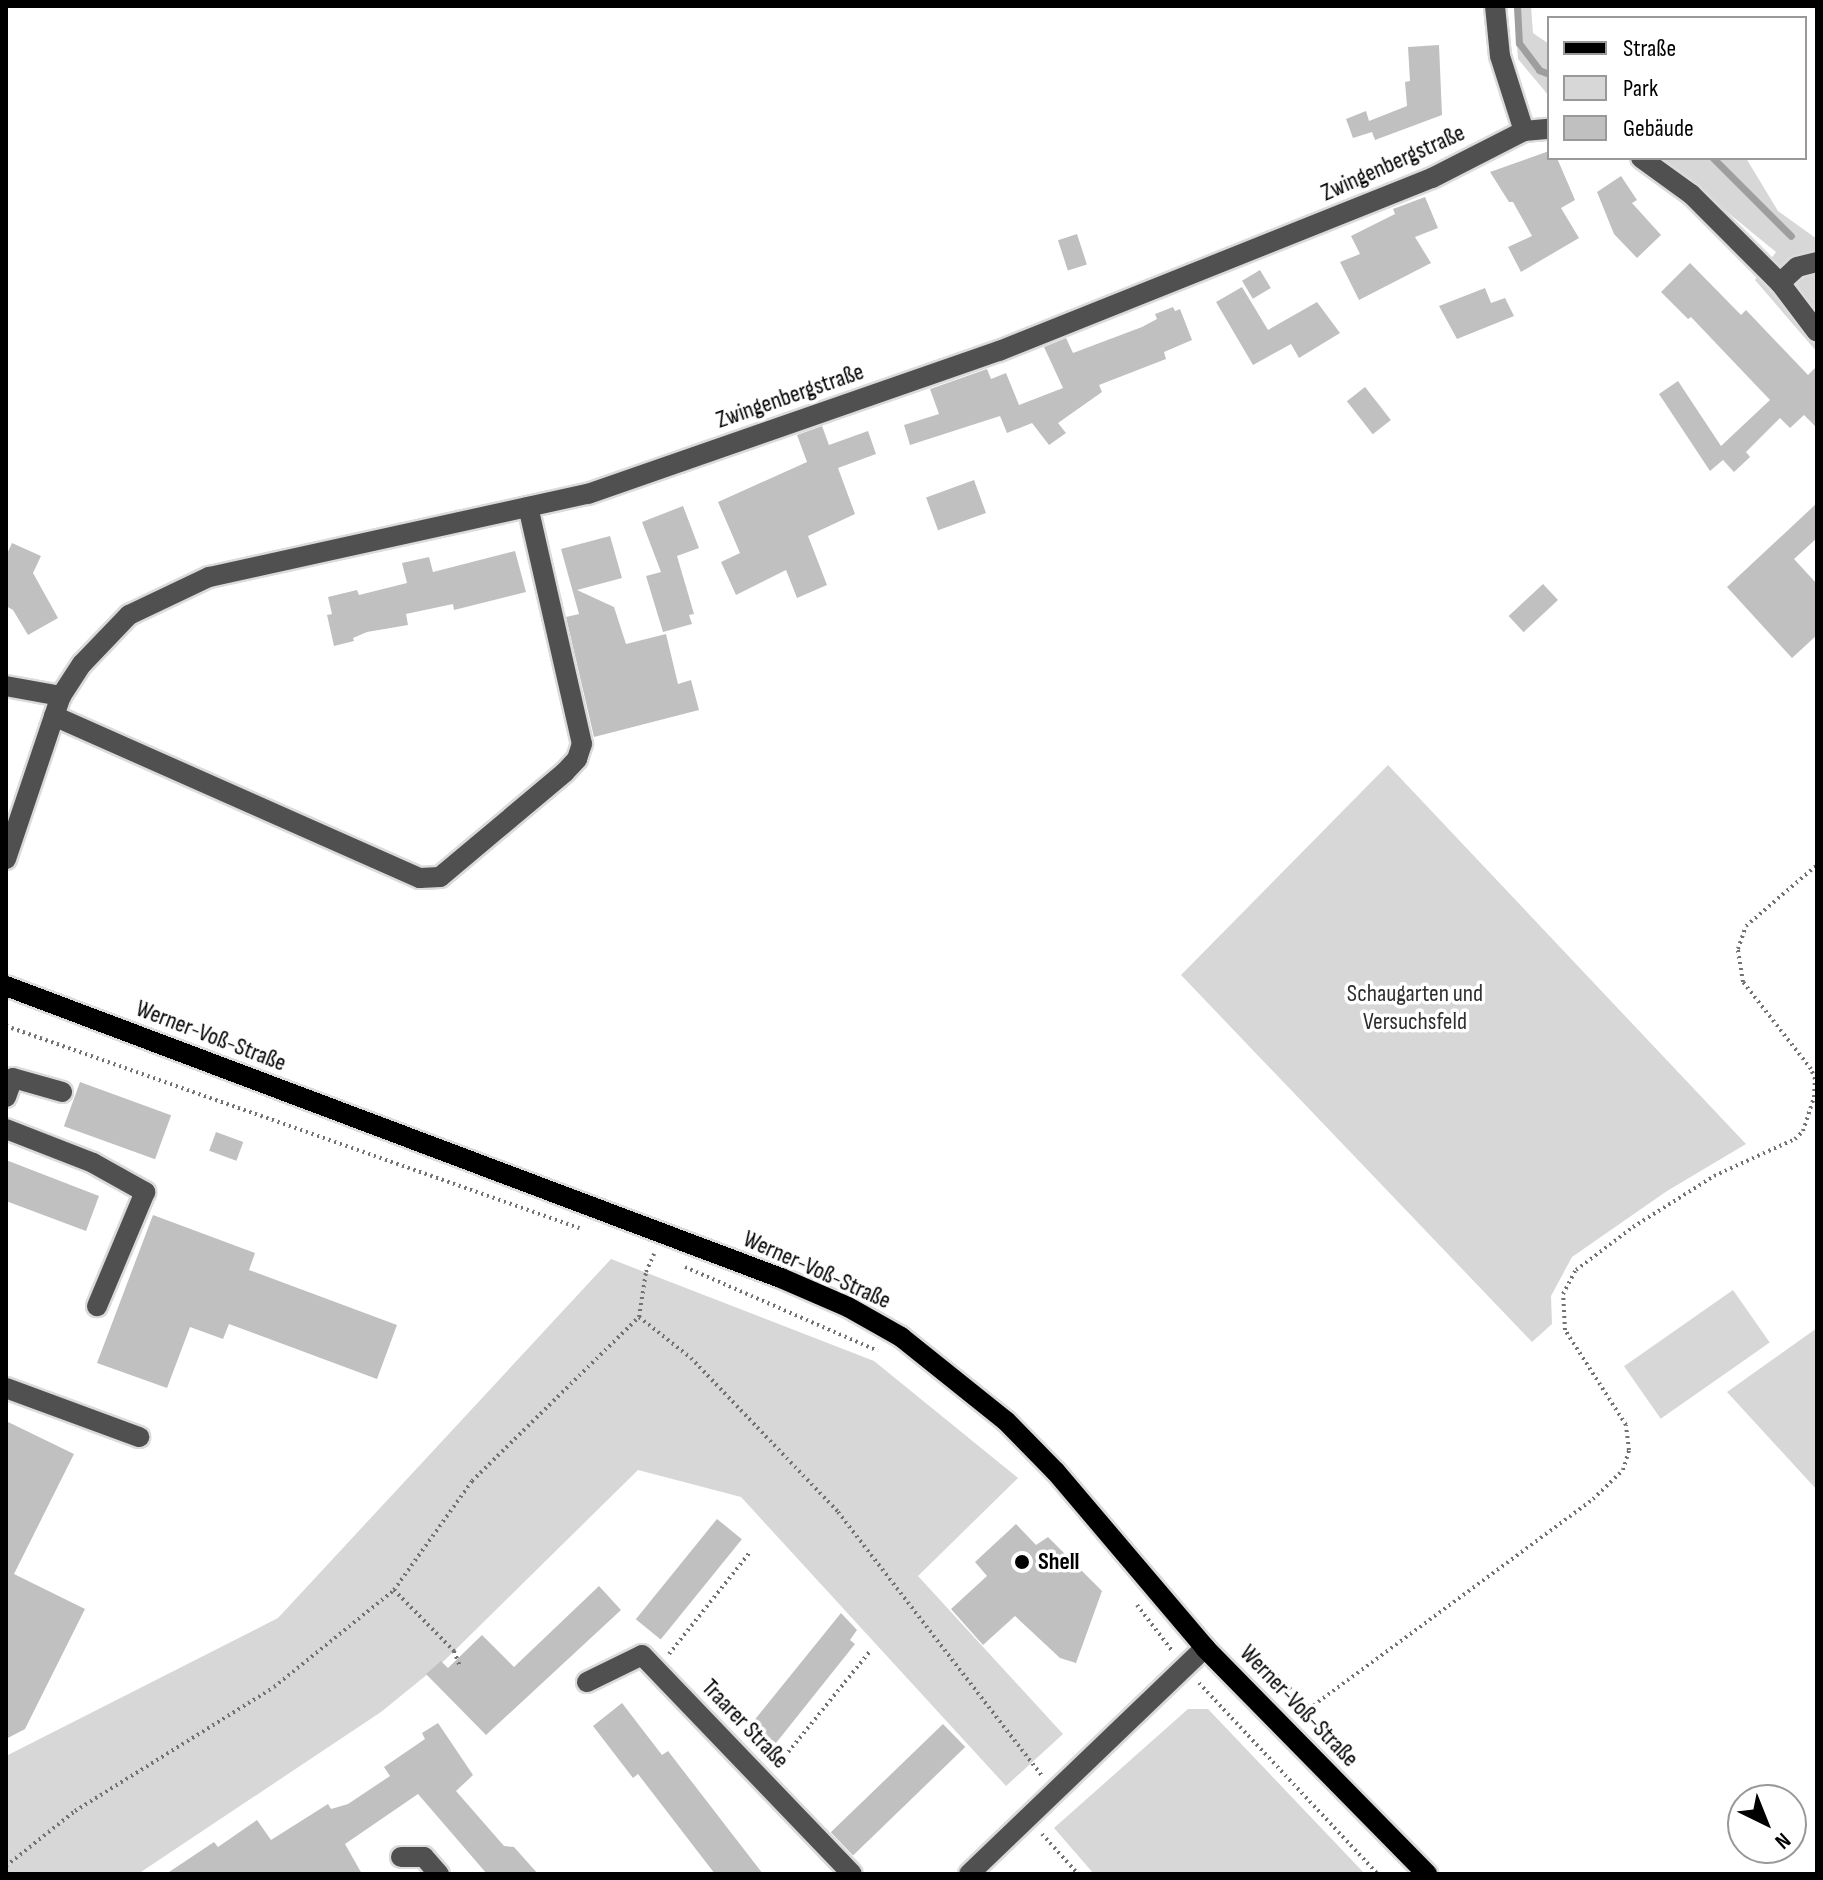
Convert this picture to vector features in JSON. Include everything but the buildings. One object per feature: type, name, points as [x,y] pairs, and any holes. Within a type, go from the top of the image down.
[{"type":"main road","name":"Werner-Voß-Straße","points":[[6,986],[664,1234],[848,1307],[901,1337],[1006,1421],[1056,1472],[1205,1648],[1427,1874]]},
{"type":"street","points":[[1495,6],[1500,56],[1524,131]]},
{"type":"street","name":"Zwingenbergstraße","points":[[6,859],[58,706],[82,664],[129,615],[209,577],[588,494],[999,351],[1432,178],[1524,131],[1547,129]]},
{"type":"street","points":[[1644,160],[1691,194],[1780,283],[1817,332]]},
{"type":"street","points":[[1780,283],[1797,267],[1817,262]]},
{"type":"street","points":[[6,686],[58,706],[420,878],[440,877],[565,772],[577,759],[582,744],[528,507]]},
{"type":"street","points":[[6,1097],[13,1078],[62,1092]]},
{"type":"street","points":[[6,1129],[93,1163],[145,1192],[97,1306]]},
{"type":"street","points":[[6,1388],[139,1437]]},
{"type":"street","points":[[969,1874],[1205,1648]]},
{"type":"street","points":[[587,1682],[642,1655],[656,1670]]},
{"type":"street","name":"Traarer Straße","points":[[656,1670],[852,1874]]},
{"type":"street","points":[[401,1857],[424,1857],[439,1874]]},
{"type":"path","points":[[1285,1729],[1309,1707],[1616,1478],[1627,1460],[1629,1437],[1626,1425],[1565,1330],[1561,1306],[1568,1281],[1587,1261],[1683,1194],[1800,1136],[1814,1097],[1815,1079],[1804,1059],[1749,991],[1737,961],[1746,926],[1817,865]]},
{"type":"path","points":[[6,1026],[594,1233]]},
{"type":"path","points":[[6,1866],[75,1811],[274,1687],[394,1590],[472,1481],[639,1317],[646,1272],[664,1234]]},
{"type":"path","points":[[639,1249],[654,1254]]},
{"type":"path","points":[[683,1267],[887,1355]]},
{"type":"path","points":[[639,1317],[691,1358],[838,1512],[1054,1791]]},
{"type":"path","points":[[656,1670],[750,1552]]},
{"type":"path","points":[[394,1590],[454,1651],[460,1667]]},
{"type":"path","points":[[1130,1596],[1184,1668],[1378,1874]]},
{"type":"path","points":[[764,1782],[871,1650]]},
{"type":"path","points":[[1027,1818],[1078,1874]]},
{"type":"green space","points":[[1514,6],[1531,6],[1533,33],[1547,43],[1547,94],[1518,59]]},
{"type":"green space","points":[[1663,160],[1747,160],[1778,211],[1817,239],[1817,352],[1755,280],[1776,252]]},
{"type":"green space","name":"Schaugarten und Versuchsfeld","points":[[1388,765],[1746,1144],[1667,1191],[1572,1257],[1551,1296],[1552,1324],[1532,1342],[1181,975]]},
{"type":"green space","points":[[611,1259],[874,1361],[1018,1478],[918,1576],[1063,1734],[1006,1786],[741,1497],[638,1470],[445,1660],[381,1712],[138,1874],[6,1874],[6,1756],[278,1618]]},
{"type":"green space","points":[[1733,1290],[1770,1342],[1661,1419],[1624,1366]]},
{"type":"green space","points":[[1817,1328],[1817,1490],[1727,1392]]},
{"type":"green space","points":[[1188,1709],[1208,1709],[1365,1874],[1094,1874],[1054,1828]]},
{"type":"waterway","points":[[1517,6],[1519,43],[1539,70],[1547,73]]},
{"type":"waterway","points":[[1715,160],[1791,236]]},
{"type":"place","name":"Shell","points":[[1022,1562]]}]
